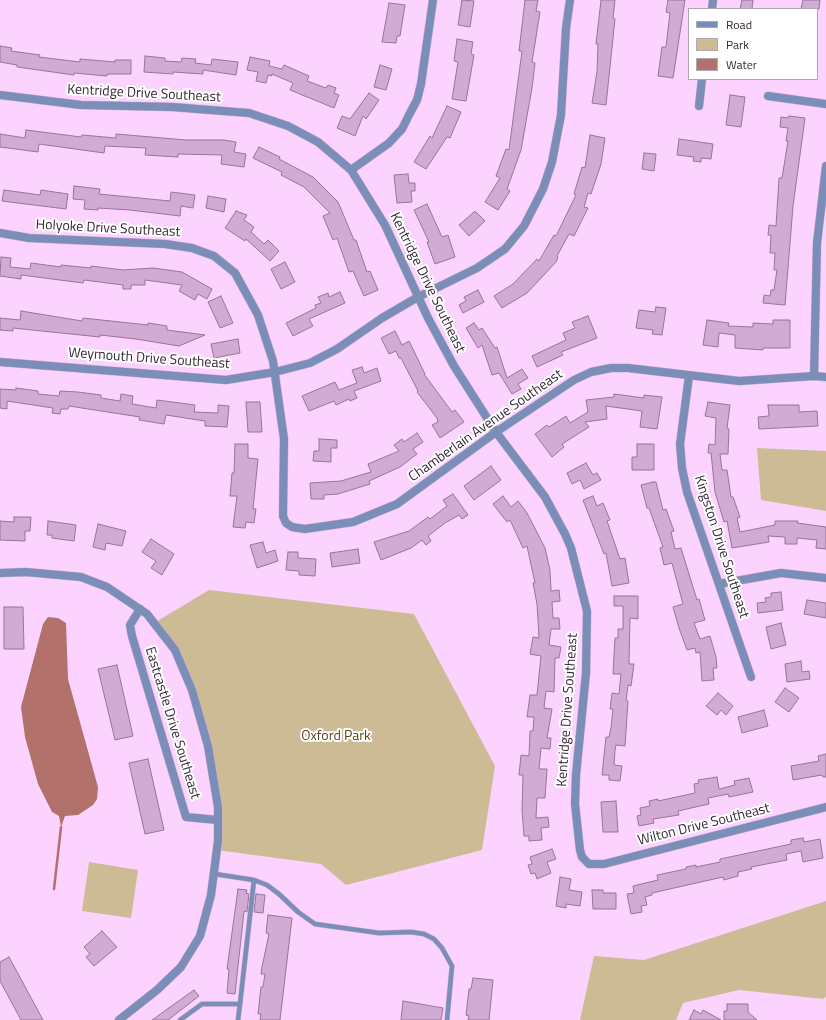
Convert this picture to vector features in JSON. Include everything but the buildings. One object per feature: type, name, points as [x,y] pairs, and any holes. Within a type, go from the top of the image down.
[{"type":"street","points":[[351,170],[389,142],[402,129],[417,100],[428,46],[433,0]]},
{"type":"street","name":"Weymouth Drive Southeast","points":[[0,362],[226,380],[275,372],[310,363],[337,348],[382,318],[418,297],[477,268],[505,249],[524,226],[548,175],[558,135],[570,0]]},
{"type":"street","points":[[699,106],[702,80]]},
{"type":"street","name":"Kentridge Drive Southeast","points":[[0,95],[81,105],[172,107],[249,113],[288,126],[318,142],[351,170],[385,225],[418,297],[454,366],[496,432],[545,497],[566,534],[587,611],[586,673],[576,775],[575,804],[580,850],[582,857],[588,864]]},
{"type":"street","points":[[768,96],[826,104]]},
{"type":"street","points":[[814,376],[816,243],[826,166]]},
{"type":"street","name":"Holyoke Drive Southeast","points":[[0,233],[29,238],[165,244],[192,248],[214,256],[236,273],[258,315],[275,372],[284,439],[283,516],[286,523]]},
{"type":"street","name":"Chamberlain Avenue Southeast","points":[[286,523],[292,527],[305,529],[353,522],[397,504],[417,491],[496,432],[574,380],[591,372],[611,368],[628,368],[738,381],[814,376],[826,377]]},
{"type":"street","name":"Kingston Drive Southeast","points":[[689,376],[680,444],[686,492],[720,584],[751,677]]},
{"type":"street","name":"Eastcastle Drive Southeast","points":[[0,573],[26,572],[81,576],[107,587],[147,614],[175,650],[192,690],[208,746],[218,807],[218,820],[215,874],[200,936],[182,967],[157,990],[119,1020]]},
{"type":"street","points":[[720,584],[781,573],[826,578]]},
{"type":"street","name":"Eastcastle Drive Southeast","points":[[140,609],[130,625],[132,636],[186,817],[218,820]]},
{"type":"street","name":"Wilton Drive Southeast","points":[[588,864],[604,864],[826,807]]},
{"type":"lane","points":[[215,874],[254,880],[267,885],[298,912],[315,924],[379,933],[411,932],[424,934],[434,939],[442,948],[452,966],[447,1020]]},
{"type":"lane","points":[[238,1020],[254,880]]},
{"type":"lane","points":[[180,1020],[202,1004],[240,1004]]},
{"type":"green space","points":[[757,448],[826,451],[826,511],[761,500]]},
{"type":"green space","name":"Oxford Park","points":[[209,590],[414,614],[495,766],[482,850],[346,885],[321,864],[217,850],[218,820],[208,746],[175,650],[154,623]]},
{"type":"green space","points":[[89,862],[138,870],[131,918],[82,911]]},
{"type":"green space","points":[[826,901],[826,997],[823,999],[739,990],[683,1003],[676,1020],[580,1020],[594,956],[644,960]]},
{"type":"water","points":[[48,617],[58,618],[66,623],[68,679],[98,787],[97,799],[93,805],[78,815],[65,816],[61,827],[59,816],[52,812],[38,784],[25,737],[21,707],[43,624]]},
{"type":"waterway","points":[[54,889],[61,827]]}]
